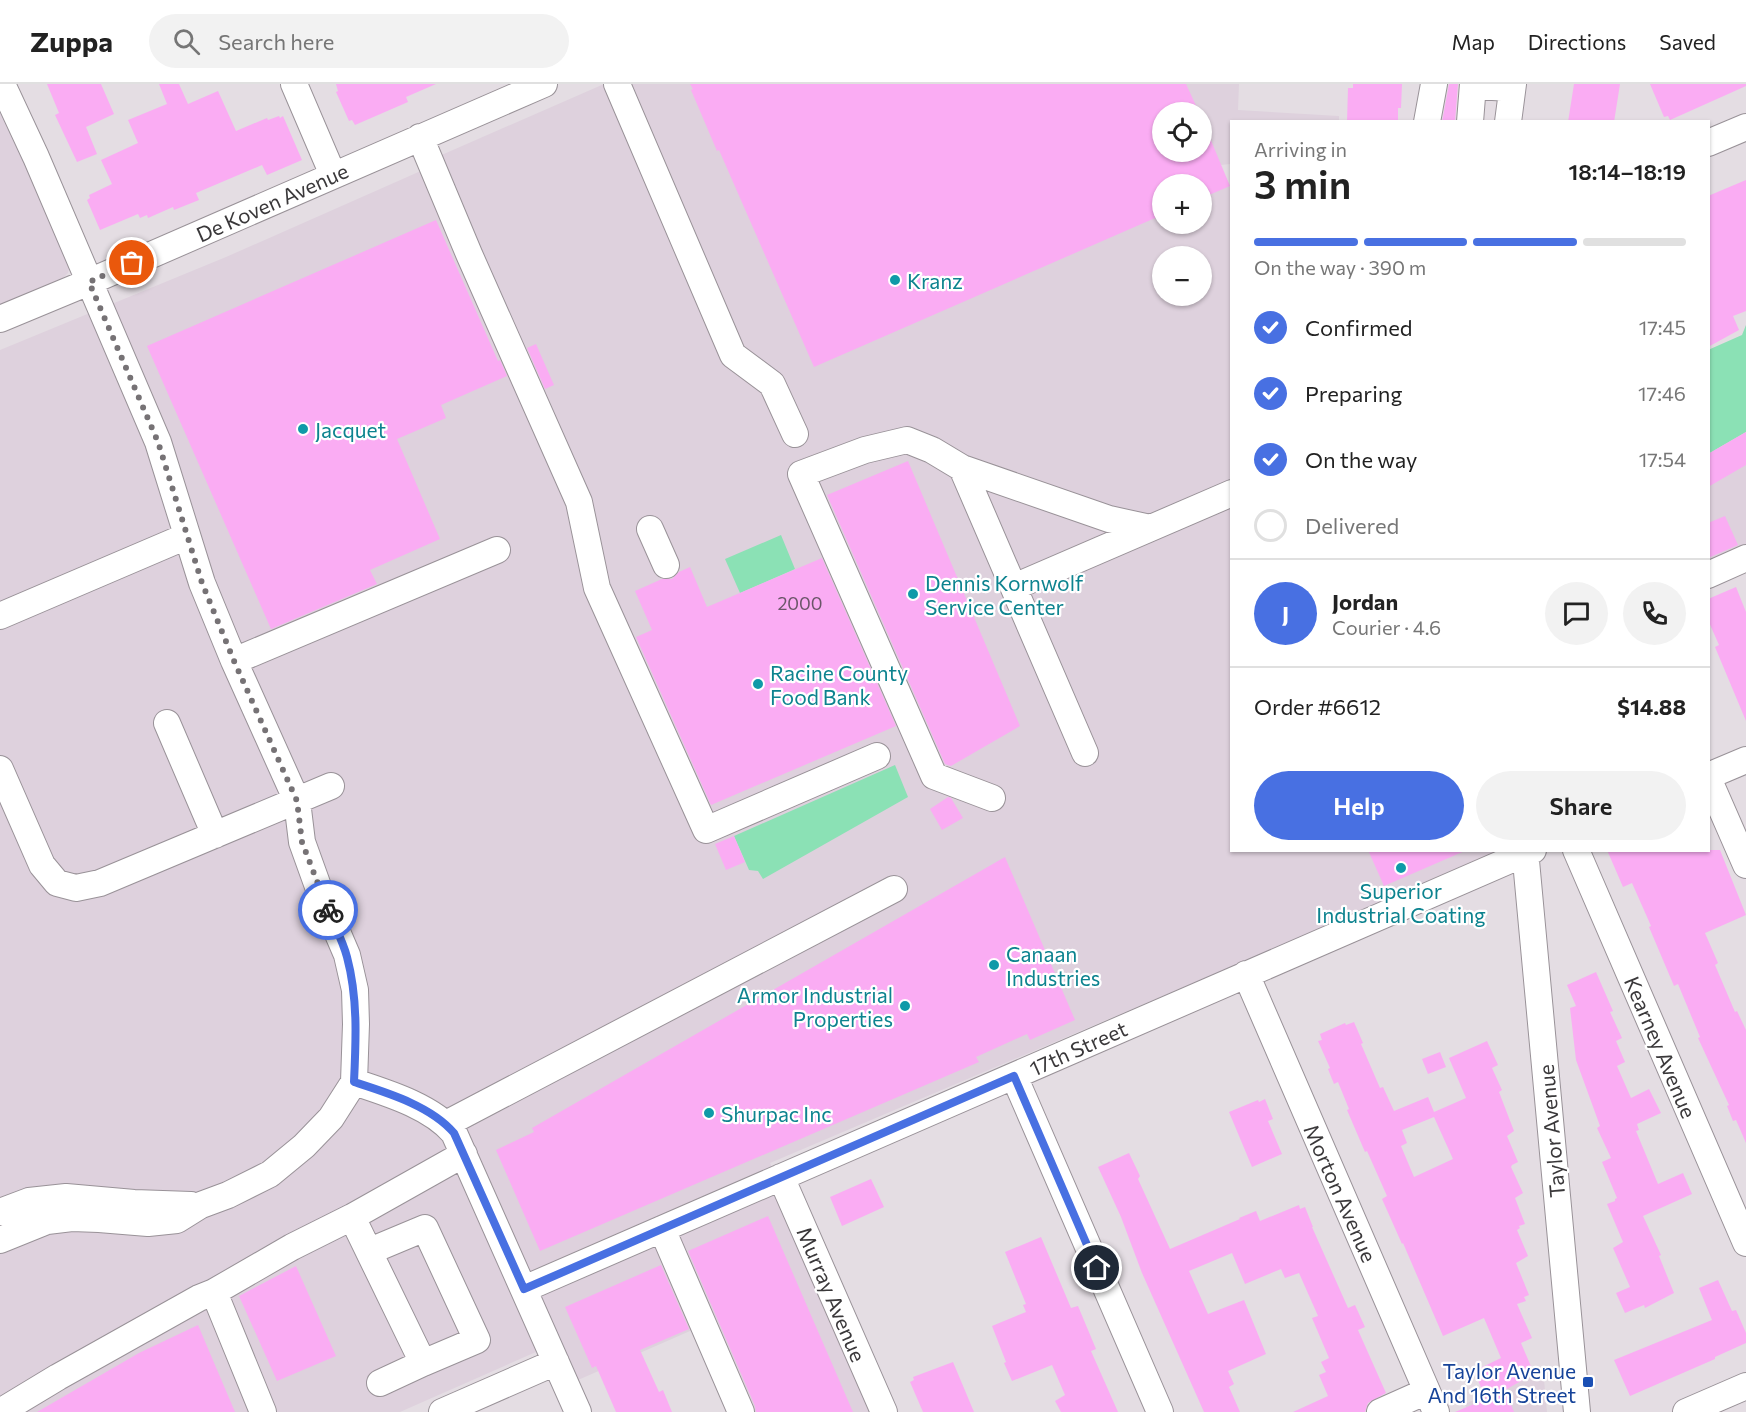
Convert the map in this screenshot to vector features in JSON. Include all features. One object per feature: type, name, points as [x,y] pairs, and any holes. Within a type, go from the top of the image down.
[{"type":"street","points":[[294,84],[333,175]]},
{"type":"street","name":"De Koven Avenue","points":[[0,319],[544,84]]},
{"type":"street","points":[[617,84],[733,355],[772,384],[795,434]]},
{"type":"street","points":[[1427,120],[1434,84]]},
{"type":"street","points":[[1470,120],[1473,85],[1513,86],[1508,120]]},
{"type":"street","points":[[0,1240],[48,1221],[72,1218],[148,1223],[177,1220],[201,1205],[228,1195],[270,1174],[304,1146],[331,1118],[354,1082],[356,1024],[355,990],[347,955],[302,842],[297,801],[234,661],[202,583],[158,442],[36,157],[4,94]]},
{"type":"street","points":[[1710,142],[1746,127]]},
{"type":"street","points":[[420,138],[579,502],[597,588],[706,830],[877,756]]},
{"type":"street","points":[[992,798],[934,776],[801,474],[865,450],[908,440],[932,450],[963,468],[1109,519],[1150,528]]},
{"type":"street","points":[[963,468],[1085,753]]},
{"type":"street","points":[[1014,587],[1230,494]]},
{"type":"street","points":[[650,529],[666,565]]},
{"type":"street","points":[[0,616],[187,536]]},
{"type":"street","points":[[234,661],[496,550]]},
{"type":"street","points":[[1710,574],[1746,558]]},
{"type":"street","points":[[166,723],[215,835]]},
{"type":"street","points":[[1710,776],[1746,760]]},
{"type":"street","points":[[0,769],[42,865],[57,883],[76,888],[100,883],[331,786]]},
{"type":"street","points":[[1710,782],[1746,865]]},
{"type":"street","name":"17th Street","points":[[524,1289],[1528,852]]},
{"type":"street","name":"Taylor Avenue","points":[[1528,852],[1577,1412]]},
{"type":"street","name":"Kearney Avenue","points":[[1577,852],[1746,1243]]},
{"type":"street","points":[[446,1124],[894,889]]},
{"type":"street","name":"Morton Avenue","points":[[1246,974],[1432,1402]]},
{"type":"street","points":[[1014,1076],[1160,1412]]},
{"type":"street","points":[[354,1082],[387,1093],[431,1113],[454,1133],[578,1412]]},
{"type":"street","points":[[0,1412],[199,1298],[214,1292],[464,1154]]},
{"type":"street","name":"Murray Avenue","points":[[781,1177],[884,1412]]},
{"type":"street","points":[[0,1212],[29,1201],[66,1197],[134,1203],[201,1205]]},
{"type":"street","points":[[352,1216],[423,1364]]},
{"type":"street","points":[[370,1251],[425,1228],[477,1340],[380,1383]]},
{"type":"street","points":[[662,1229],[741,1412]]},
{"type":"street","points":[[214,1292],[263,1412]]},
{"type":"street","points":[[442,1412],[556,1362]]},
{"type":"street","points":[[1686,1412],[1746,1386]]},
{"type":"street","points":[[1380,1412],[1432,1402]]},
{"type":"shaded area","points":[[604,84],[1239,84],[1238,110],[1339,116],[1339,120],[1230,120],[1230,164],[1220,165],[1230,188],[1230,852],[1502,852],[770,1163],[876,1412],[745,1412],[706,1324],[578,1380],[561,1341],[400,1412],[0,1412],[0,350],[226,257],[423,170],[421,164]]},
{"type":"shaded area","points":[[0,105],[70,264],[68,273],[61,280],[0,306]]},
{"type":"shaded area","points":[[1746,432],[1746,552],[1710,568],[1710,453]]},
{"type":"shaded area","points":[[1543,1369],[1547,1412],[1468,1412],[1465,1404]]},
{"type":"green space","points":[[1746,325],[1746,432],[1710,453],[1710,349],[1742,335]]},
{"type":"green space","points":[[781,535],[795,569],[740,593],[725,559]]},
{"type":"green space","points":[[895,765],[908,797],[763,879],[758,871],[749,870],[734,836]]},
{"type":"building","points":[[47,84],[101,84],[114,114],[86,127],[97,154],[77,162],[55,115],[59,113]]},
{"type":"building","points":[[159,84],[179,84],[188,104],[218,91],[236,131],[267,118],[268,120],[283,116],[302,160],[267,175],[262,165],[196,193],[199,200],[174,210],[173,207],[148,218],[147,215],[140,218],[138,214],[100,230],[87,200],[90,198],[89,195],[112,184],[101,160],[138,143],[128,120],[167,104]]},
{"type":"building","points":[[336,84],[436,84],[406,97],[408,102],[355,125],[352,120],[349,121],[336,92],[338,91]]},
{"type":"building","name":"Kranz","points":[[690,84],[1186,84],[1194,102],[1152,102],[1152,162],[1212,162],[1212,143],[1230,186],[1212,194],[1212,174],[1152,174],[1152,219],[814,367],[719,150],[717,151],[691,90],[693,89]]},
{"type":"building","points":[[1353,84],[1402,84],[1398,120],[1347,120],[1348,88],[1353,88]]},
{"type":"building","points":[[1449,84],[1458,84],[1455,120],[1442,120]]},
{"type":"building","points":[[1574,84],[1620,84],[1614,120],[1568,120]]},
{"type":"building","points":[[1650,84],[1746,84],[1746,86],[1670,120],[1668,116],[1664,117]]},
{"type":"building","points":[[1746,180],[1746,311],[1733,316],[1739,330],[1710,346],[1710,195]]},
{"type":"building","name":"Jacquet","points":[[436,220],[498,361],[500,360],[507,376],[441,405],[446,418],[397,439],[440,539],[370,570],[377,584],[271,629],[147,346]]},
{"type":"building","points":[[536,344],[554,385],[545,389],[527,348]]},
{"type":"building","points":[[1746,432],[1746,465],[1710,486],[1710,453]]},
{"type":"building","name":"Dennis Kornwolf Service Center","points":[[908,461],[1020,726],[951,766],[945,764],[827,495]]},
{"type":"building","points":[[1725,516],[1738,545],[1710,557],[1710,522]]},
{"type":"building","name":"Racine County Food Bank","points":[[822,558],[896,726],[711,805],[636,637],[652,630],[635,591],[662,579],[672,579],[679,572],[690,567],[707,607]]},
{"type":"building","points":[[1736,587],[1746,612],[1746,721],[1715,647],[1719,645],[1710,625],[1710,598]]},
{"type":"building","points":[[948,797],[951,798],[963,818],[942,830],[930,809]]},
{"type":"building","points":[[734,836],[745,862],[726,870],[715,844]]},
{"type":"building","points":[[1710,850],[1720,850],[1746,915],[1705,933],[1718,963],[1715,965],[1735,1012],[1737,1011],[1746,1030],[1746,1143],[1736,1120],[1733,1121],[1727,1106],[1729,1105],[1698,1038],[1700,1037],[1678,984],[1674,986],[1632,883],[1623,887],[1608,852],[1710,852]]},
{"type":"building","name":"Superior Industrial Coating","points":[[1369,852],[1462,852],[1384,886]]},
{"type":"building","name":"Shurpac Inc","points":[[1005,857],[1075,1020],[1030,1040],[1027,1034],[976,1057],[979,1062],[540,1251],[496,1150],[534,1132],[532,1128]]},
{"type":"building","points":[[1596,972],[1622,1038],[1616,1041],[1625,1062],[1617,1066],[1631,1098],[1649,1089],[1661,1113],[1637,1124],[1639,1130],[1636,1131],[1658,1184],[1683,1173],[1692,1194],[1643,1216],[1661,1255],[1659,1256],[1674,1293],[1645,1308],[1644,1305],[1625,1313],[1616,1293],[1630,1287],[1613,1248],[1623,1242],[1607,1204],[1617,1198],[1602,1162],[1611,1158],[1597,1128],[1600,1126],[1576,1060],[1570,1008],[1576,1006],[1567,985]]},
{"type":"building","points":[[1354,1022],[1380,1088],[1383,1087],[1394,1111],[1428,1097],[1434,1112],[1466,1098],[1449,1058],[1487,1041],[1498,1065],[1492,1068],[1502,1090],[1499,1092],[1514,1131],[1507,1136],[1518,1162],[1511,1167],[1523,1193],[1515,1198],[1525,1224],[1519,1226],[1517,1230],[1528,1256],[1516,1263],[1529,1295],[1524,1297],[1526,1301],[1517,1304],[1532,1338],[1521,1343],[1533,1371],[1527,1374],[1528,1377],[1505,1390],[1514,1412],[1455,1412],[1486,1399],[1474,1371],[1501,1358],[1484,1318],[1443,1336],[1382,1199],[1387,1196],[1367,1151],[1365,1152],[1338,1082],[1334,1084],[1328,1069],[1330,1068],[1318,1041],[1322,1040],[1320,1034],[1345,1023],[1346,1025]],"holes":[[[1434,1117],[1453,1159],[1414,1177],[1401,1146],[1407,1143],[1402,1130]]]},
{"type":"building","points":[[1440,1052],[1446,1067],[1428,1074],[1422,1059]]},
{"type":"building","points":[[1265,1099],[1273,1119],[1268,1121],[1282,1154],[1252,1167],[1229,1112]]},
{"type":"building","points":[[1129,1153],[1140,1176],[1138,1179],[1170,1249],[1256,1211],[1260,1221],[1299,1205],[1300,1209],[1305,1207],[1348,1308],[1355,1305],[1365,1327],[1358,1330],[1386,1393],[1368,1403],[1365,1412],[1293,1412],[1328,1396],[1319,1375],[1326,1372],[1321,1362],[1329,1358],[1312,1318],[1318,1316],[1299,1273],[1285,1278],[1281,1269],[1245,1284],[1232,1253],[1189,1271],[1208,1314],[1244,1300],[1266,1354],[1228,1371],[1234,1384],[1229,1387],[1240,1412],[1204,1412],[1098,1167]]},
{"type":"building","points":[[871,1179],[884,1207],[842,1226],[830,1197]]},
{"type":"building","points":[[768,1216],[853,1412],[756,1412],[688,1251]]},
{"type":"building","points":[[1041,1237],[1071,1308],[1078,1306],[1096,1349],[1091,1351],[1118,1412],[1061,1412],[1055,1401],[1065,1395],[1052,1365],[1012,1381],[1004,1363],[1006,1362],[992,1326],[1026,1312],[1023,1305],[1026,1304],[1005,1252]]},
{"type":"building","points":[[661,1265],[689,1329],[640,1350],[659,1392],[663,1390],[672,1412],[616,1412],[596,1366],[592,1368],[565,1307]]},
{"type":"building","points":[[296,1266],[336,1356],[277,1381],[239,1296]]},
{"type":"building","points":[[1718,1280],[1732,1311],[1736,1310],[1746,1333],[1746,1343],[1630,1396],[1614,1360],[1712,1320],[1699,1288]]},
{"type":"building","points":[[198,1325],[235,1412],[37,1412],[139,1353]]},
{"type":"building","points":[[953,1362],[974,1412],[923,1412],[910,1382],[914,1380],[913,1377]]},
{"type":"way so far","points":[[132,263],[89,282],[158,442],[202,583],[234,661],[297,801],[302,842],[328,910]]},
{"type":"place","name":"Kranz","points":[[895,280]]},
{"type":"place","name":"Jacquet","points":[[303,429]]},
{"type":"place","name":"Dennis Kornwolf Service Center","points":[[913,594]]},
{"type":"place","name":"Racine County Food Bank","points":[[758,684]]},
{"type":"place","name":"Superior Industrial Coating","points":[[1401,868]]},
{"type":"place","name":"Canaan Industries","points":[[994,965]]},
{"type":"place","name":"Armor Industrial Properties","points":[[905,1006]]},
{"type":"place","name":"Shurpac Inc","points":[[709,1113]]},
{"type":"place","name":"Taylor Avenue And 16th Street","points":[[1588,1382]]},
{"type":"route","points":[[328,910],[347,955],[355,990],[354,1082],[387,1093],[431,1113],[454,1133],[524,1289],[1014,1076],[1097,1268]]}]
